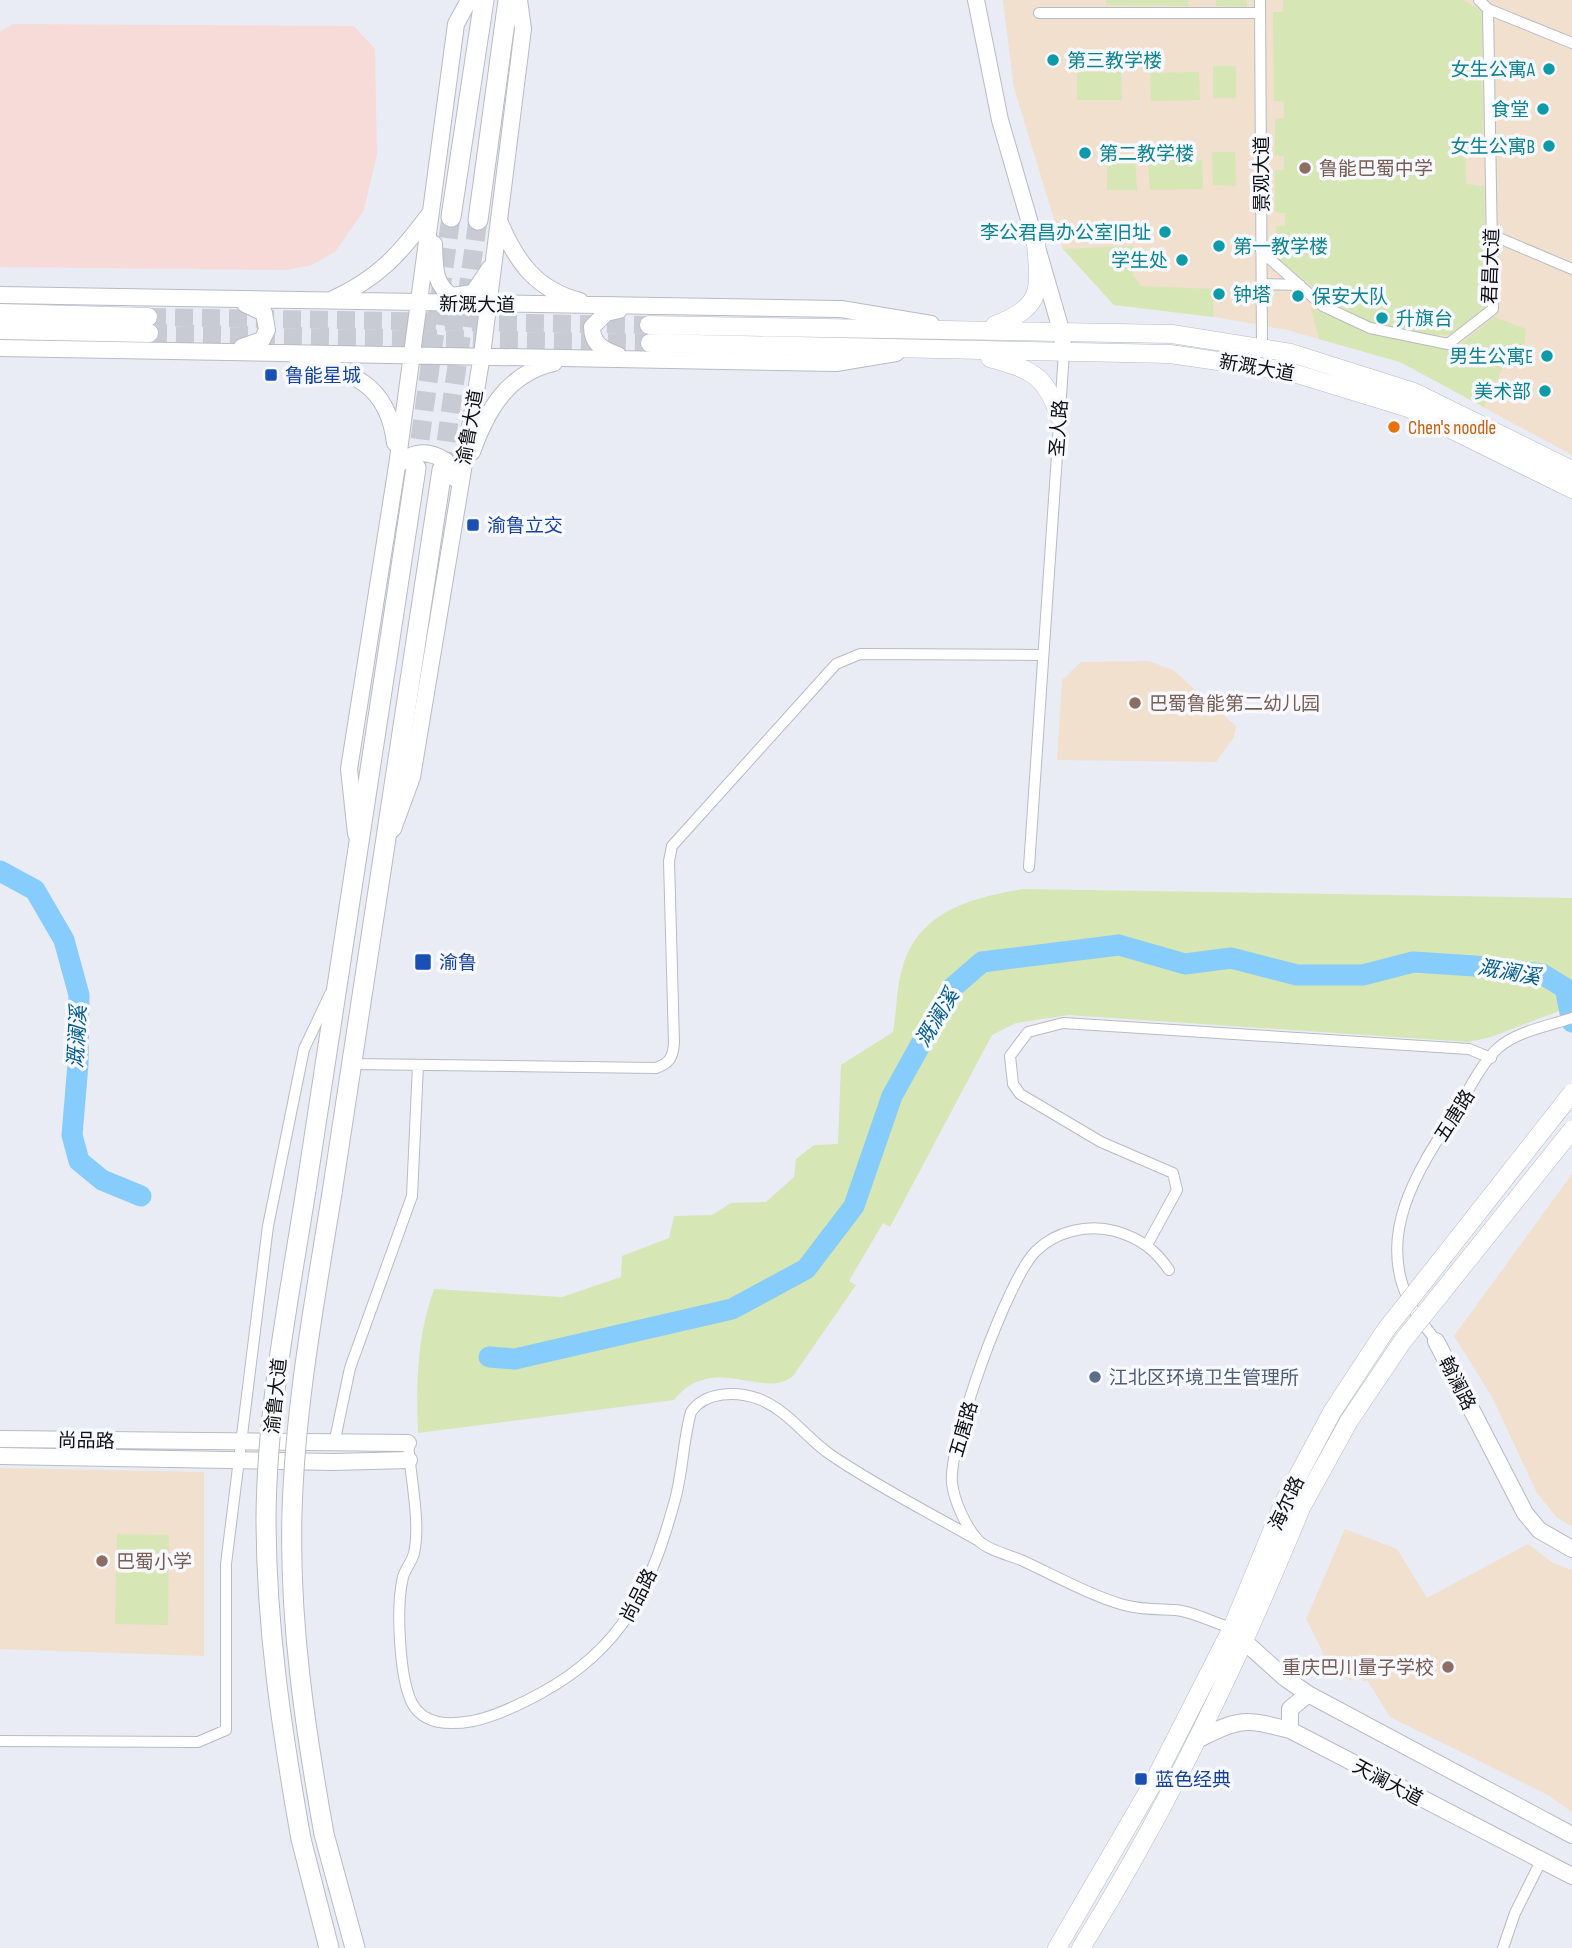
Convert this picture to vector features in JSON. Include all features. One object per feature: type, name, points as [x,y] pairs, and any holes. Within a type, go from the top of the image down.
[{"type":"highway","name":"渝鲁大道","points":[[441,214],[484,0]]},
{"type":"highway","points":[[478,220],[508,0]]},
{"type":"highway","name":"渝鲁大道","points":[[329,1948],[300,1839],[277,1707],[270,1642],[266,1516],[277,1369],[357,844],[407,467]]},
{"type":"highway","name":"渝鲁大道","points":[[355,1948],[324,1834],[302,1706],[295,1637],[292,1512],[303,1372],[353,1064],[442,470]]},
{"type":"main road","points":[[986,329],[1011,319],[1035,299],[1040,283],[1036,244]]},
{"type":"main road","points":[[0,313],[148,325],[0,330]]},
{"type":"main road","name":"新溉大道","points":[[1572,470],[1414,391],[1292,353],[1172,334],[952,328],[649,334],[918,350],[1170,354],[1287,371],[1408,408],[1572,489]]},
{"type":"main road","points":[[966,351],[1034,373],[1050,393],[1059,416]]},
{"type":"main road","name":"海尔路","points":[[1057,1948],[1153,1783],[1232,1628],[1284,1502],[1332,1412],[1385,1331],[1572,1093]]},
{"type":"main road","name":"海尔路","points":[[1082,1948],[1199,1739],[1245,1643],[1301,1508],[1349,1421],[1402,1342],[1572,1130]]},
{"type":"street","name":"渝鲁大道","points":[[407,467],[411,354],[419,303],[441,214],[456,24],[468,0]]},
{"type":"street","name":"渝鲁大道","points":[[386,848],[412,777],[482,355],[523,29],[519,0]]},
{"type":"street","name":"圣人路","points":[[976,0],[1000,120],[1061,330],[1064,352],[1029,866]]},
{"type":"street","name":"景观大道","points":[[1260,0],[1262,348]]},
{"type":"street","points":[[1479,0],[1488,9],[1572,43]]},
{"type":"street","name":"君昌大道","points":[[1261,251],[1323,306],[1370,328],[1448,344],[1493,309],[1488,9]]},
{"type":"street","points":[[1039,12],[1260,12]]},
{"type":"street","points":[[441,214],[436,278],[442,290],[452,296],[473,293],[495,259]]},
{"type":"street","points":[[329,302],[359,288],[383,270],[441,214]]},
{"type":"street","points":[[499,222],[511,250],[526,271],[545,288],[600,306]]},
{"type":"street","points":[[1492,235],[1572,269]]},
{"type":"street","points":[[1262,284],[1300,285]]},
{"type":"street","name":"新溉大道","points":[[0,295],[842,309],[952,328]]},
{"type":"street","points":[[219,351],[262,340],[267,330],[264,313],[231,300]]},
{"type":"street","points":[[631,306],[598,318],[592,327],[592,337],[607,352],[632,359]]},
{"type":"street","name":"新溉大道","points":[[0,348],[836,363],[918,350]]},
{"type":"street","points":[[262,352],[336,368],[353,376],[376,393],[390,415],[407,467]]},
{"type":"street","points":[[458,491],[486,419],[512,382],[535,368],[582,358]]},
{"type":"street","points":[[407,467],[415,453],[437,455],[451,469],[458,491]]},
{"type":"street","points":[[353,1064],[656,1068],[667,1064],[673,1056],[674,1043],[669,861],[672,846],[836,664],[860,654],[1042,655]]},
{"type":"street","points":[[0,1741],[198,1742],[226,1730],[226,1564],[268,1226],[304,1049],[337,980]]},
{"type":"street","name":"五唐路","points":[[1436,1341],[1409,1301],[1397,1261],[1397,1225],[1410,1188],[1498,1048],[1522,1034],[1572,1018]]},
{"type":"street","points":[[1147,1245],[1177,1190],[1173,1173],[1101,1142],[1020,1094],[1013,1084],[1010,1056],[1028,1032],[1063,1023],[1469,1049],[1492,1058]]},
{"type":"street","points":[[334,1444],[350,1368],[412,1196],[418,1065]]},
{"type":"street","name":"五唐路","points":[[979,1541],[957,1502],[952,1483],[952,1463],[956,1442],[1018,1273],[1036,1251],[1056,1236],[1083,1228],[1108,1229],[1133,1237],[1147,1245],[1169,1270]]},
{"type":"street","name":"翰澜路","points":[[1436,1341],[1478,1401],[1536,1511],[1561,1534],[1572,1538]]},
{"type":"street","name":"翰澜路","points":[[1436,1341],[1525,1514],[1539,1530],[1572,1549]]},
{"type":"street","name":"尚品路","points":[[0,1438],[408,1443],[415,1531],[414,1553],[402,1580],[403,1665],[413,1705],[426,1717],[441,1723],[481,1719],[528,1700],[568,1679],[625,1624],[650,1577],[676,1499],[691,1412],[696,1403],[707,1397],[743,1395],[778,1408],[830,1455],[979,1541]]},
{"type":"street","name":"尚品路","points":[[0,1456],[409,1460]]},
{"type":"street","points":[[979,1541],[1121,1604],[1150,1610],[1178,1610],[1232,1628]]},
{"type":"street","name":"天澜大道","points":[[1232,1628],[1245,1643],[1308,1694],[1572,1835]]},
{"type":"street","points":[[1290,1731],[1290,1709],[1308,1694]]},
{"type":"street","name":"天澜大道","points":[[1199,1739],[1231,1722],[1252,1720],[1290,1731],[1572,1876]]},
{"type":"street","points":[[1503,1948],[1506,1933],[1541,1861]]},
{"type":"shaded area","name":"鲁能巴蜀中学","points":[[1003,0],[1572,0],[1572,455],[1400,362],[1287,330],[1187,312],[1114,305],[1063,249],[1014,88]]},
{"type":"shaded area","points":[[13,24],[354,26],[375,49],[377,154],[364,210],[335,252],[312,265],[287,270],[0,267],[0,32]]},
{"type":"shaded area","name":"巴蜀鲁能第二幼儿园","points":[[1149,661],[1173,670],[1236,726],[1234,737],[1216,762],[1057,760],[1062,680],[1081,662]]},
{"type":"shaded area","points":[[1572,1174],[1572,1526],[1557,1518],[1537,1493],[1492,1397],[1454,1336]]},
{"type":"shaded area","name":"巴蜀小学","points":[[0,1468],[204,1472],[204,1656],[0,1649]]},
{"type":"shaded area","name":"重庆巴川量子学校","points":[[1345,1529],[1397,1549],[1427,1598],[1528,1544],[1553,1563],[1572,1570],[1572,1812],[1546,1794],[1390,1717],[1367,1680],[1364,1682],[1360,1676],[1352,1681],[1327,1671],[1320,1662],[1323,1653],[1306,1619]]},
{"type":"green space","points":[[1106,0],[1188,0],[1189,6],[1106,5]]},
{"type":"green space","points":[[1216,0],[1247,0],[1247,7],[1216,6]]},
{"type":"green space","points":[[1283,0],[1463,0],[1482,11],[1483,138],[1465,136],[1466,184],[1484,186],[1487,308],[1449,335],[1420,334],[1373,323],[1336,303],[1276,258],[1276,226],[1285,226],[1285,213],[1275,212],[1275,170],[1284,170],[1284,156],[1275,155],[1275,119],[1284,118],[1284,102],[1274,101],[1273,12],[1283,12]]},
{"type":"green space","points":[[1213,66],[1236,66],[1236,98],[1213,98]]},
{"type":"green space","points":[[1077,72],[1121,72],[1122,100],[1077,100]]},
{"type":"green space","points":[[1199,72],[1200,100],[1151,101],[1150,73]]},
{"type":"green space","points":[[1212,152],[1235,152],[1236,186],[1213,185]]},
{"type":"green space","points":[[1107,160],[1135,160],[1137,190],[1107,190]]},
{"type":"green space","points":[[1148,160],[1202,160],[1203,189],[1150,190]]},
{"type":"green space","points":[[1134,246],[1133,276],[1141,286],[1214,289],[1213,317],[1114,305],[1063,249]]},
{"type":"green space","points":[[1311,308],[1370,333],[1452,351],[1494,317],[1526,329],[1522,362],[1508,356],[1484,407],[1400,362],[1319,339]]},
{"type":"green space","points":[[1024,889],[1572,898],[1572,1006],[1491,1037],[1469,1042],[1069,1015],[1016,1023],[992,1035],[890,1227],[883,1223],[849,1281],[856,1285],[793,1376],[781,1382],[768,1383],[721,1377],[705,1379],[689,1386],[674,1400],[418,1433],[419,1360],[424,1325],[434,1289],[562,1297],[621,1277],[622,1256],[669,1238],[674,1216],[712,1215],[731,1203],[766,1202],[794,1177],[796,1159],[814,1145],[838,1144],[841,1065],[893,1032],[903,966],[921,932],[950,910],[968,902]]},
{"type":"green space","points":[[117,1534],[169,1535],[168,1625],[115,1624]]},
{"type":"waterway","name":"溉澜溪","points":[[0,871],[35,890],[64,940],[79,995],[78,1064],[72,1135],[79,1161],[102,1180],[141,1196]]},
{"type":"waterway","name":"溉澜溪","points":[[489,1357],[515,1359],[732,1309],[806,1269],[854,1206],[892,1096],[952,988],[982,962],[1119,945],[1185,964],[1231,958],[1297,975],[1363,975],[1413,962],[1475,966],[1542,974],[1565,988],[1572,1022]]},
{"type":"tunnel","points":[[416,468],[451,217]]},
{"type":"tunnel","points":[[442,470],[478,220]]},
{"type":"tunnel","points":[[148,317],[649,325]]},
{"type":"tunnel","points":[[149,333],[650,343]]},
{"type":"place","name":"第三教学楼","points":[[1053,60]]},
{"type":"place","name":"女生公寓A","points":[[1549,69]]},
{"type":"place","name":"食堂","points":[[1543,109]]},
{"type":"place","name":"女生公寓B","points":[[1549,146]]},
{"type":"place","name":"第二教学楼","points":[[1085,153]]},
{"type":"place","name":"鲁能巴蜀中学","points":[[1305,168]]},
{"type":"place","name":"李公君昌办公室旧址","points":[[1165,232]]},
{"type":"place","name":"第一教学楼","points":[[1219,246]]},
{"type":"place","name":"学生处","points":[[1182,260]]},
{"type":"place","name":"钟塔","points":[[1219,294]]},
{"type":"place","name":"保安大队","points":[[1298,296]]},
{"type":"place","name":"升旗台","points":[[1382,318]]},
{"type":"place","name":"男生公寓E","points":[[1547,356]]},
{"type":"place","name":"鲁能星城","points":[[271,375]]},
{"type":"place","name":"美术部","points":[[1545,391]]},
{"type":"place","name":"Chen's noodle","points":[[1394,427]]},
{"type":"place","name":"渝鲁立交","points":[[473,525]]},
{"type":"place","name":"巴蜀鲁能第二幼儿园","points":[[1135,703]]},
{"type":"place","name":"渝鲁","points":[[423,962]]},
{"type":"place","name":"江北区环境卫生管理所","points":[[1095,1377]]},
{"type":"place","name":"巴蜀小学","points":[[102,1561]]},
{"type":"place","name":"重庆巴川量子学校","points":[[1448,1667]]},
{"type":"place","name":"蓝色经典","points":[[1141,1779]]}]
